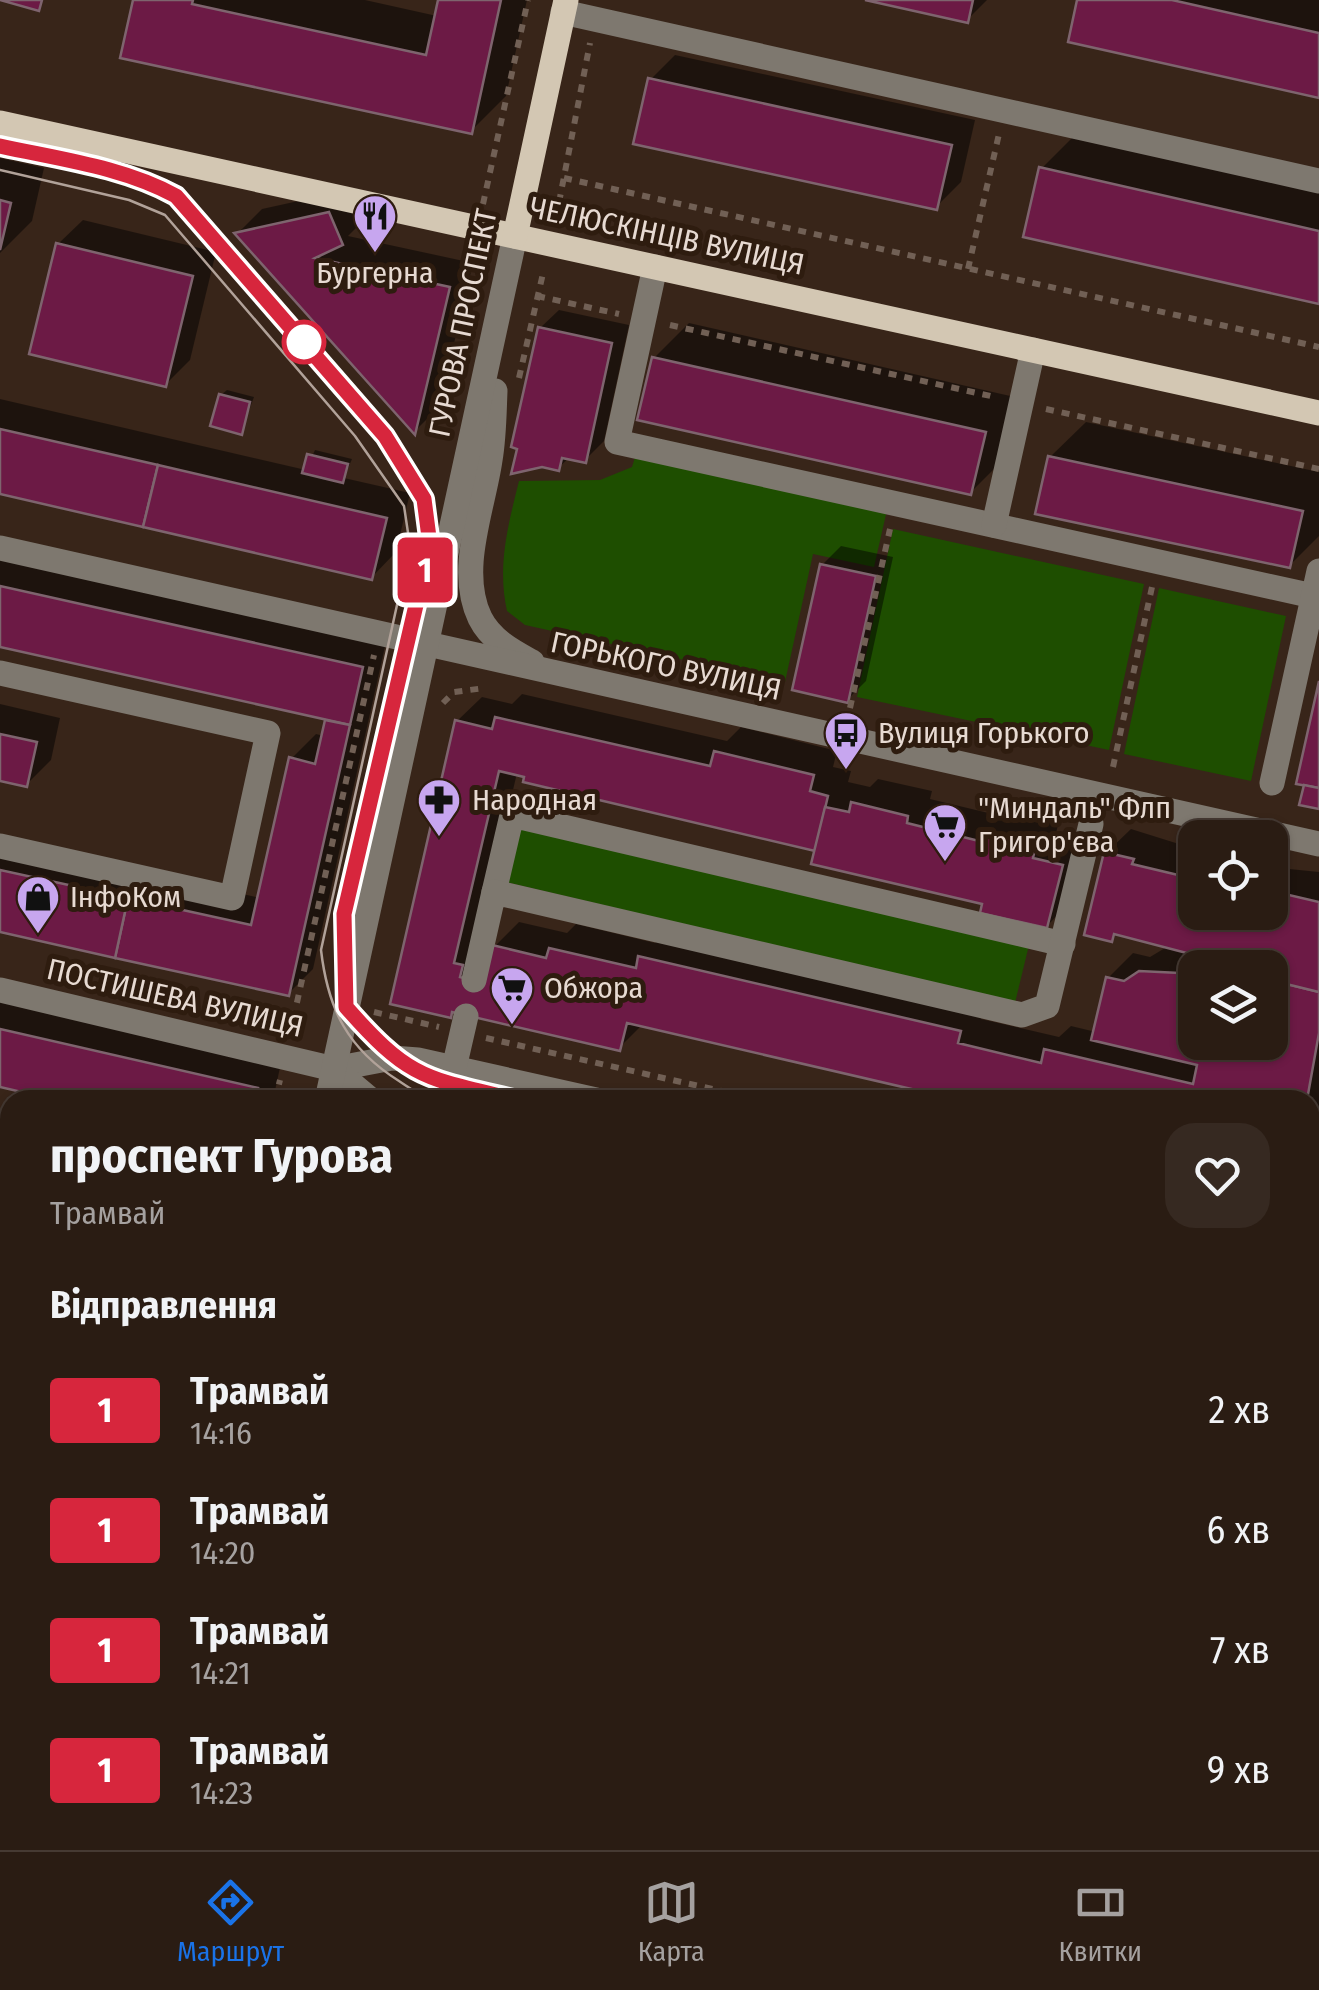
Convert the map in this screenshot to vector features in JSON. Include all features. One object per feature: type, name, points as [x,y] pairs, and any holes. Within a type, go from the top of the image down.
[{"type":"main road","name":"ГУРОВА ПРОСПЕКТ","points":[[515,236],[564,6]]},
{"type":"main road","name":"ЧЕЛЮСКІНЦІВ ВУЛИЦЯ","points":[[0,123],[1319,414]]},
{"type":"street","points":[[564,6],[594,20],[1319,181]]},
{"type":"street","name":"ГУРОВА ПРОСПЕКТ","points":[[329,1090],[515,236]]},
{"type":"street","points":[[656,267],[617,442],[1158,561],[1316,583],[1272,783]]},
{"type":"street","points":[[499,312],[491,457],[471,564],[472,592],[480,618],[492,636],[554,674]]},
{"type":"street","points":[[994,525],[1033,350]]},
{"type":"street","name":"ГОРЬКОГО ВУЛИЦЯ","points":[[0,548],[1319,844]]},
{"type":"street","points":[[0,673],[268,733],[232,898],[0,846]]},
{"type":"street","points":[[474,980],[512,815],[1063,944]]},
{"type":"street","points":[[494,892],[1022,1015],[1047,1006],[1091,824]]},
{"type":"street","name":"ПОСТИШЕВА ВУЛИЦЯ","points":[[0,990],[334,1069],[359,1090]]},
{"type":"street","points":[[454,1068],[464,1024]]},
{"type":"street","name":"ПОСТИШЕВА ВУЛИЦЯ","points":[[334,1069],[392,1058],[552,1090]]},
{"type":"path","points":[[477,230],[528,0]]},
{"type":"path","points":[[517,389],[594,20]]},
{"type":"path","points":[[968,269],[1004,111]]},
{"type":"path","points":[[528,170],[1319,347]]},
{"type":"path","points":[[537,296],[1319,469]]},
{"type":"path","points":[[1112,767],[1158,561]]},
{"type":"path","points":[[850,708],[882,564]]},
{"type":"path","points":[[277,1090],[378,634]]},
{"type":"path","points":[[372,1012],[464,1024],[722,1090]]},
{"type":"green space","points":[[636,454],[887,510],[874,567],[813,554],[785,682],[525,625],[507,611],[504,562],[519,481],[600,480],[632,467]]},
{"type":"green space","points":[[893,529],[1144,584],[1109,750],[857,697]]},
{"type":"green space","points":[[1159,588],[1286,616],[1251,781],[1124,754]]},
{"type":"green space","points":[[520,824],[1029,945],[1015,1003],[506,882]]},
{"type":"building","points":[[0,0],[42,0],[39,11]]},
{"type":"building","points":[[133,0],[193,0],[192,4],[426,55],[438,0],[501,0],[472,134],[120,58]]},
{"type":"building","points":[[865,0],[973,0],[968,23]]},
{"type":"building","points":[[1077,0],[1172,0],[1319,33],[1319,98],[1068,42]]},
{"type":"building","points":[[648,78],[952,145],[937,210],[633,144]]},
{"type":"building","points":[[1039,167],[1319,231],[1319,304],[1023,237]]},
{"type":"building","points":[[0,200],[11,203],[0,250]]},
{"type":"building","points":[[329,212],[343,245],[315,258],[450,287],[415,435],[234,233]]},
{"type":"building","points":[[56,243],[193,276],[166,387],[29,354]]},
{"type":"building","points":[[538,327],[612,343],[586,463],[562,458],[559,471],[542,467],[511,474],[517,449],[511,447]]},
{"type":"building","points":[[652,357],[986,432],[971,495],[637,420]]},
{"type":"building","points":[[219,394],[250,402],[242,435],[210,426]]},
{"type":"building","points":[[0,429],[158,465],[143,527],[0,494]]},
{"type":"building","points":[[307,454],[348,464],[343,483],[302,473]]},
{"type":"building","points":[[1048,456],[1303,511],[1290,568],[1035,514]]},
{"type":"building","points":[[158,465],[387,518],[372,580],[143,527]]},
{"type":"building","points":[[820,564],[876,576],[848,703],[792,690]]},
{"type":"building","points":[[0,586],[363,667],[350,725],[0,647]]},
{"type":"building","points":[[1319,681],[1319,788],[1296,784]]},
{"type":"building","points":[[495,717],[710,766],[714,751],[814,775],[810,791],[828,796],[815,851],[523,782],[524,777],[499,771],[454,963],[463,965],[460,977],[483,983],[492,945],[546,958],[549,948],[636,968],[638,956],[961,1031],[958,1043],[1041,1063],[1044,1049],[1193,1084],[1197,1065],[1091,1040],[1106,977],[1124,981],[1139,971],[1178,973],[1178,1060],[1288,1060],[1288,984],[1319,992],[1319,1033],[1309,1090],[915,1090],[627,1023],[620,1051],[452,1012],[451,1018],[390,1004],[455,720],[492,729]]},
{"type":"building","points":[[325,720],[350,725],[289,996],[115,958],[128,898],[251,925],[289,757],[315,764]]},
{"type":"building","points":[[0,734],[37,742],[27,787],[0,781]]},
{"type":"building","points":[[1304,785],[1319,788],[1319,809],[1299,805]]},
{"type":"building","points":[[851,802],[908,816],[907,823],[979,841],[981,832],[1036,845],[1033,858],[1063,865],[1047,928],[980,913],[982,904],[811,864],[825,807],[849,812]]},
{"type":"building","points":[[1104,852],[1134,859],[1132,864],[1178,875],[1178,930],[1288,930],[1288,895],[1319,902],[1319,992],[1288,984],[1288,950],[1178,951],[1114,934],[1112,942],[1084,935]]},
{"type":"building","points":[[0,870],[128,898],[115,958],[0,932]]},
{"type":"building","points":[[0,1029],[258,1088],[13,1090],[0,1087]]},
{"type":"tram line","points":[[0,146],[113,171],[177,195],[385,436],[424,499],[430,545],[344,914],[341,965],[346,1007],[392,1058],[431,1080],[474,1090]]},
{"type":"tram line","name":"1","points":[[0,146],[153,183],[176,196],[385,436],[424,499],[430,545],[344,914],[342,965],[346,1007],[392,1058],[431,1080],[474,1090]]},
{"type":"tram line","points":[[0,170],[129,200],[165,215],[355,436],[404,506],[410,546],[321,950],[329,991],[343,1026],[381,1069],[413,1090]]},
{"type":"place","name":"Бургерна","points":[[375,254]]},
{"type":"place","name":"Вулиця Горького","points":[[846,771]]},
{"type":"place","name":"Народная","points":[[439,838]]},
{"type":"place","name":"\"Миндаль\" Флп Григор'єва","points":[[945,863]]},
{"type":"place","name":"ІнфоКом","points":[[38,935]]},
{"type":"place","name":"Обжора","points":[[512,1026]]}]
